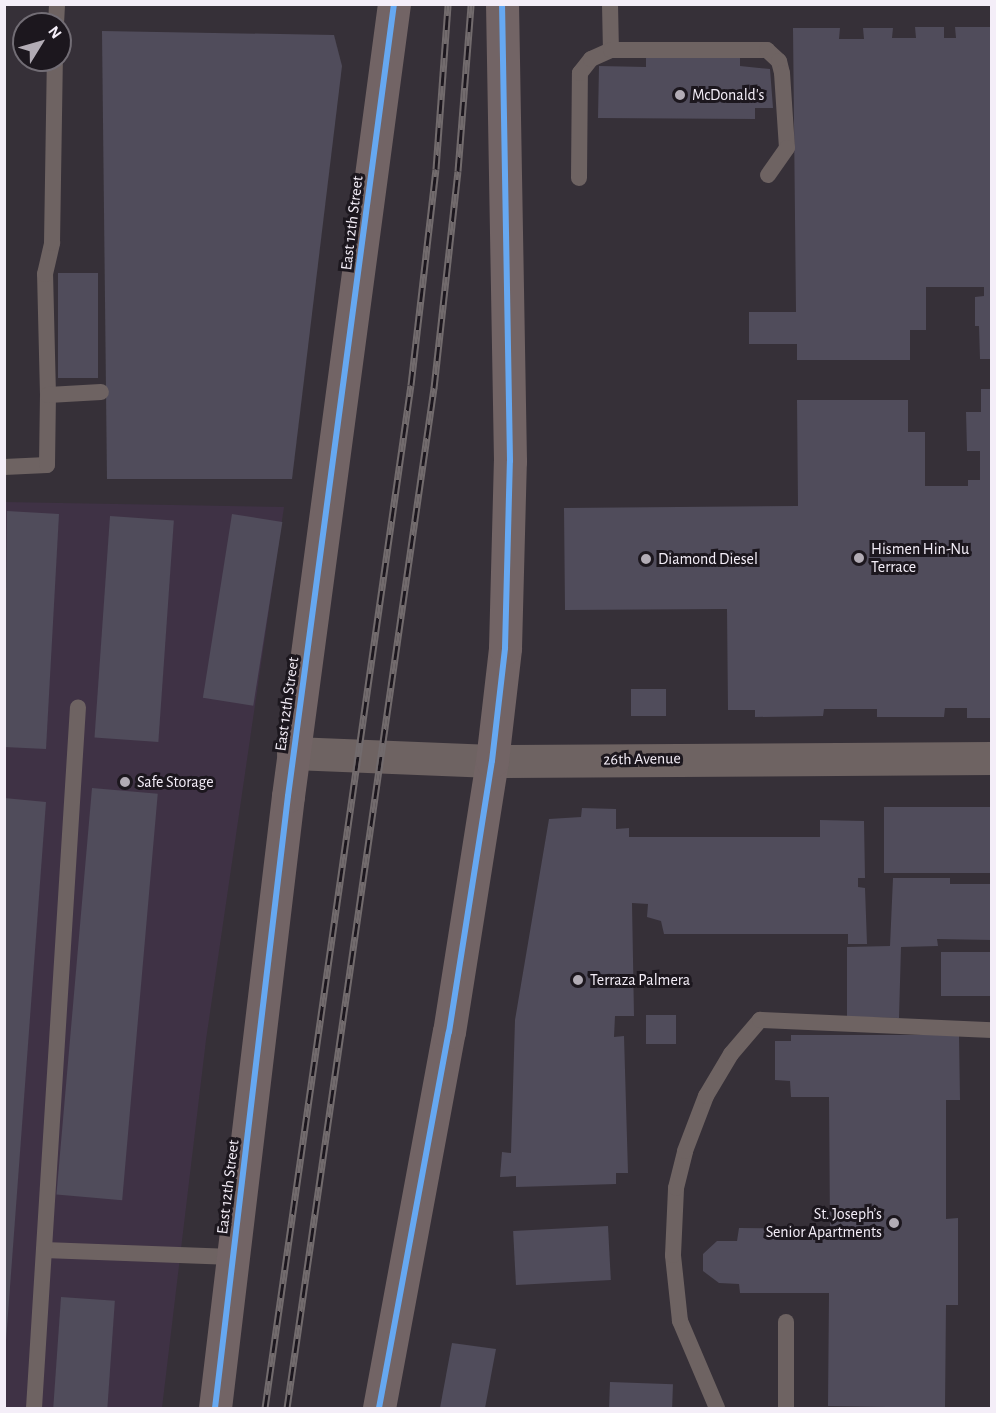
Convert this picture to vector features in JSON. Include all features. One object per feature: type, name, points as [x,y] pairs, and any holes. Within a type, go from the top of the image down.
[{"type":"main road","name":"East 12th Street","points":[[215,1408],[293,753],[341,418],[394,4]]},
{"type":"main road","points":[[379,1408],[449,1032],[492,761],[505,648],[510,461],[502,4]]},
{"type":"street","name":"26th Avenue","points":[[293,753],[492,761],[992,758]]},
{"type":"lane","points":[[610,4],[611,50]]},
{"type":"lane","points":[[579,177],[580,73],[591,59],[611,50],[767,50],[779,61],[782,73],[787,148],[768,175]]},
{"type":"lane","points":[[4,467],[47,465],[45,274],[52,243],[56,72]]},
{"type":"lane","points":[[48,395],[101,392]]},
{"type":"lane","points":[[34,1408],[78,706]]},
{"type":"lane","points":[[717,1408],[680,1321],[673,1255],[676,1188],[685,1151],[706,1096],[731,1054],[760,1020],[992,1030]]},
{"type":"lane","points":[[44,1250],[233,1257]]},
{"type":"lane","points":[[786,1322],[786,1408]]},
{"type":"shaded area","name":"Safe Storage","points":[[5,502],[284,507],[206,1040],[162,1408],[5,1408]]},
{"type":"building","points":[[915,27],[944,27],[944,38],[956,38],[955,27],[992,27],[992,359],[980,359],[979,326],[975,326],[975,297],[984,296],[984,287],[926,287],[926,330],[910,330],[910,360],[797,360],[797,344],[749,344],[749,312],[796,312],[793,28],[840,28],[839,39],[864,39],[863,28],[893,28],[892,38],[916,38]]},
{"type":"building","points":[[102,31],[334,35],[342,66],[292,479],[107,479]]},
{"type":"building","points":[[646,56],[740,56],[740,66],[770,69],[773,108],[755,108],[755,119],[598,118],[599,66],[646,67]]},
{"type":"building","points":[[58,273],[98,273],[98,378],[58,378]]},
{"type":"building","name":"Hismen Hin-Nu Terrace","points":[[981,389],[992,389],[992,718],[967,718],[967,708],[945,708],[944,717],[877,717],[877,709],[824,709],[823,716],[755,717],[755,710],[728,710],[727,609],[565,610],[564,508],[798,506],[797,400],[908,400],[908,432],[925,432],[925,486],[968,486],[968,480],[980,480],[980,451],[967,451],[966,412],[981,412]]},
{"type":"building","points":[[7,511],[59,514],[46,749],[4,747]]},
{"type":"building","points":[[232,514],[282,522],[253,706],[203,698]]},
{"type":"building","points":[[110,516],[174,520],[158,742],[95,737]]},
{"type":"building","points":[[631,689],[666,689],[666,716],[631,716]]},
{"type":"building","points":[[92,788],[158,794],[122,1200],[56,1194]]},
{"type":"building","points":[[4,798],[46,802],[6,1341],[4,1341]]},
{"type":"building","points":[[884,807],[992,807],[992,873],[884,873]]},
{"type":"building","name":"Terraza Palmera","points":[[582,808],[616,809],[616,829],[629,828],[629,837],[820,837],[820,820],[864,821],[865,878],[858,878],[858,887],[865,888],[867,944],[848,944],[848,934],[664,934],[661,921],[647,917],[648,904],[632,903],[634,1016],[615,1016],[614,1037],[624,1036],[628,1173],[616,1173],[616,1184],[516,1187],[516,1176],[500,1177],[502,1152],[511,1153],[515,1020],[549,819],[581,817]]},
{"type":"building","points":[[893,878],[950,878],[950,884],[992,884],[992,940],[937,939],[938,946],[901,947],[899,1018],[847,1017],[847,947],[890,946]]},
{"type":"building","points":[[941,952],[992,952],[992,996],[941,996]]},
{"type":"building","points":[[646,1015],[676,1015],[676,1044],[646,1044]]},
{"type":"building","name":"St. Joseph’s Senior Apartments","points":[[791,1035],[959,1035],[960,1100],[946,1100],[946,1219],[958,1218],[958,1305],[946,1305],[945,1408],[828,1406],[829,1293],[740,1293],[739,1284],[719,1283],[703,1271],[703,1254],[717,1241],[737,1241],[739,1228],[830,1229],[829,1097],[791,1097],[790,1081],[775,1080],[775,1041],[791,1041]]},
{"type":"building","points":[[608,1226],[611,1280],[516,1285],[513,1231]]},
{"type":"building","points":[[61,1297],[115,1301],[107,1408],[53,1408]]},
{"type":"building","points":[[452,1343],[496,1349],[485,1408],[440,1408]]},
{"type":"building","points":[[610,1382],[673,1384],[672,1408],[609,1408]]},
{"type":"railway","points":[[265,1408],[411,385],[436,169],[448,4]]},
{"type":"railway","points":[[287,1408],[434,388],[458,171],[471,4]]},
{"type":"cycle path","points":[[215,1408],[288,796],[394,4]]},
{"type":"cycle path","points":[[379,1408],[449,1032],[492,761],[505,648],[510,461],[502,4]]},
{"type":"place","name":"McDonald's","points":[[680,95]]},
{"type":"place","name":"Hismen Hin-Nu Terrace","points":[[859,558]]},
{"type":"place","name":"Diamond Diesel","points":[[646,559]]},
{"type":"place","name":"Safe Storage","points":[[125,782]]},
{"type":"place","name":"Terraza Palmera","points":[[578,980]]},
{"type":"place","name":"St. Joseph’s Senior Apartments","points":[[894,1223]]}]
